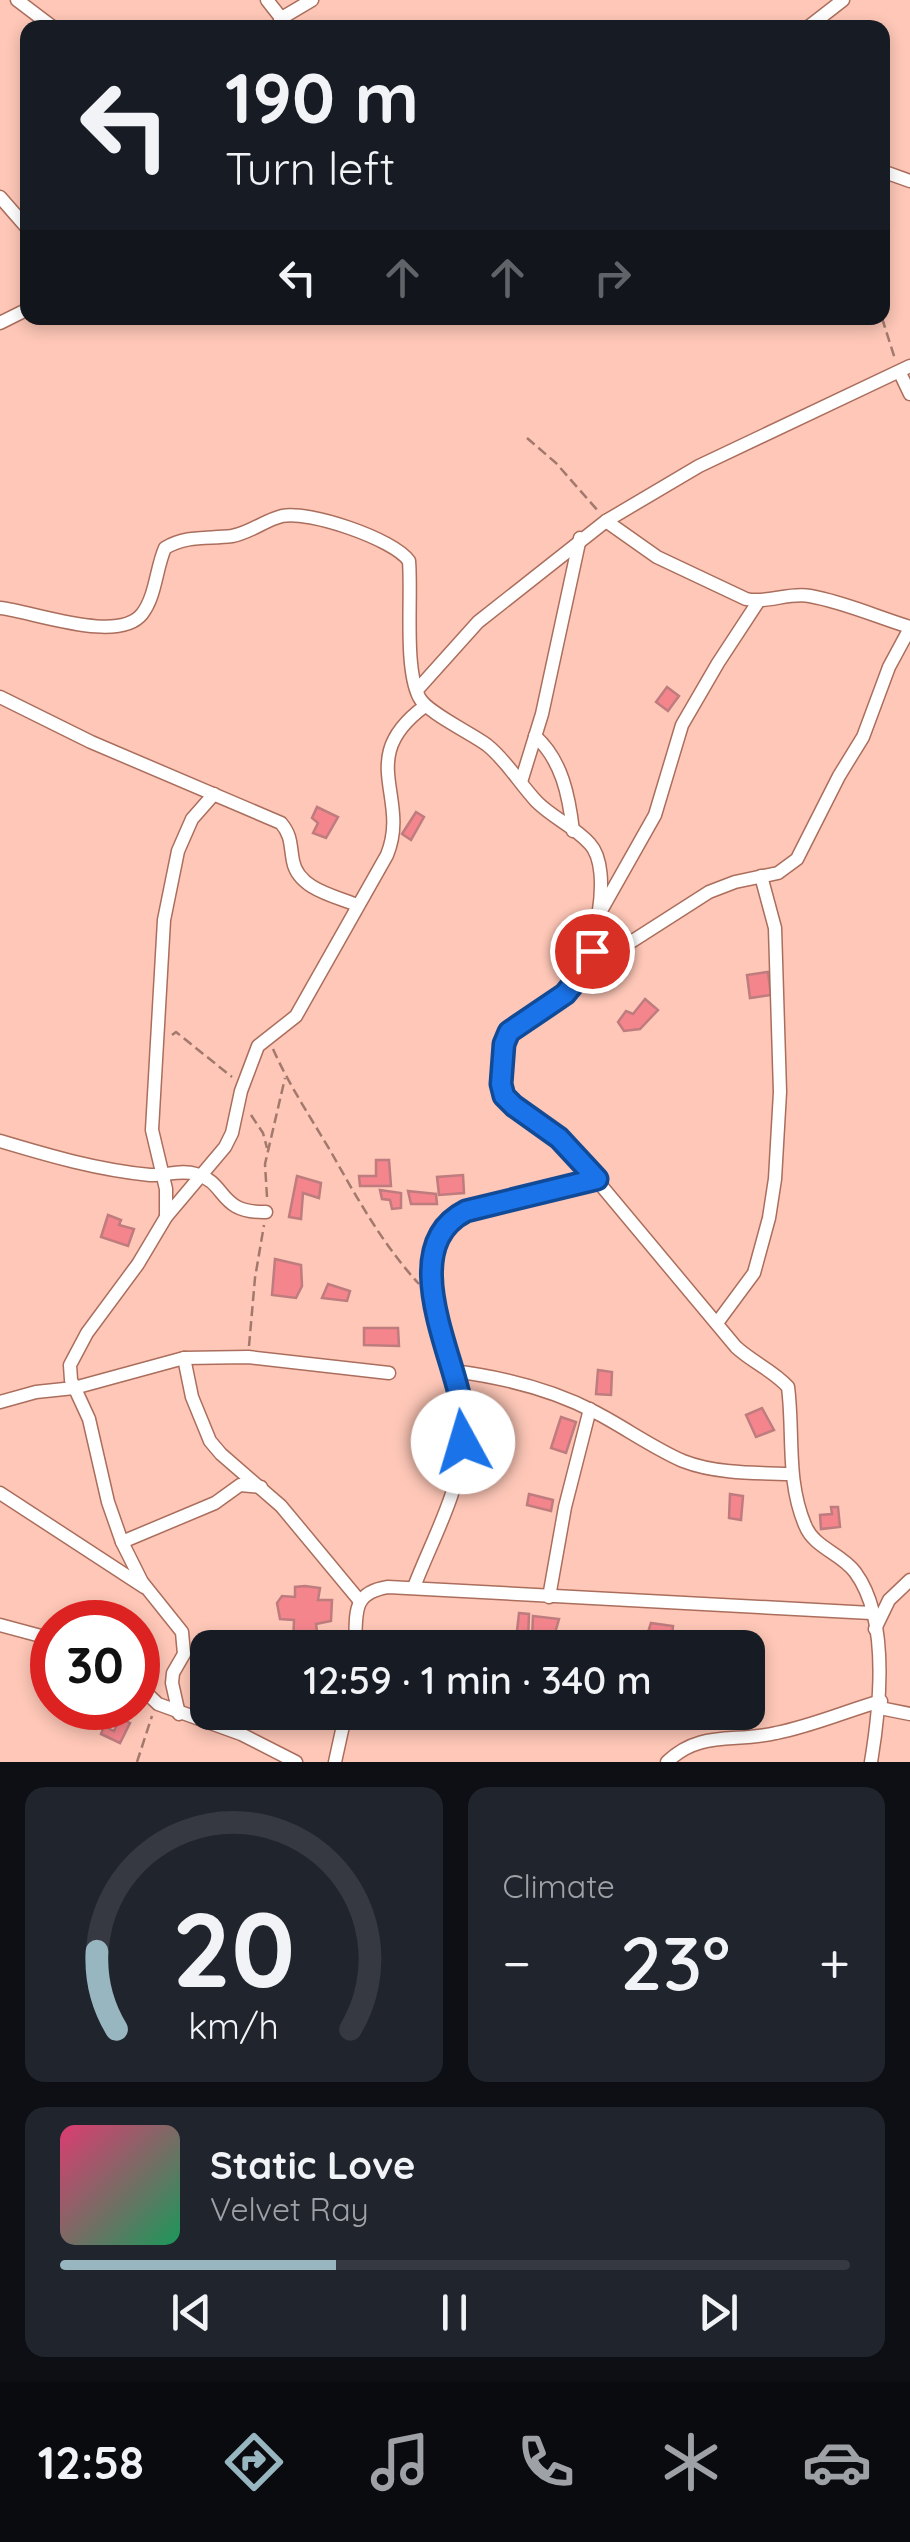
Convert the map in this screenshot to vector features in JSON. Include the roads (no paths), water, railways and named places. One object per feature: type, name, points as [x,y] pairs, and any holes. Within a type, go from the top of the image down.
[{"type":"street","points":[[17,0],[43,20]]},
{"type":"street","points":[[267,0],[283,20]]},
{"type":"street","points":[[289,20],[312,0]]},
{"type":"street","points":[[817,20],[843,0]]},
{"type":"street","points":[[0,198],[20,219]]},
{"type":"street","points":[[416,690],[478,622],[606,521],[699,466],[905,370],[910,394]]},
{"type":"street","points":[[0,608],[97,628],[127,625],[140,616],[148,603],[165,548],[180,539],[236,535],[279,516],[294,514],[365,534],[403,552],[409,561],[416,690],[425,706],[466,729],[492,750],[544,809],[588,842],[597,855],[597,918],[592,951],[579,977]]},
{"type":"street","points":[[606,521],[657,557],[728,592],[758,602],[807,595],[910,628],[883,681],[863,737],[832,789],[805,848],[784,870],[710,892],[603,958],[565,994],[509,1032],[504,1044],[501,1084],[504,1096],[514,1106],[559,1138],[597,1179],[753,1363],[788,1387],[791,1474],[810,1534],[855,1572],[866,1592],[871,1614],[880,1705],[871,1762]]},
{"type":"street","points":[[521,782],[580,538]]},
{"type":"street","points":[[597,918],[655,815],[682,726],[758,602]]},
{"type":"street","points":[[0,697],[91,742],[281,824],[290,834],[293,864],[300,878],[358,906]]},
{"type":"street","points":[[180,1714],[172,1683],[186,1644],[182,1632],[146,1588],[122,1542],[108,1502],[89,1419],[69,1372],[71,1358],[138,1264],[166,1217],[225,1147],[250,1062],[268,1036],[296,1016],[358,906],[392,841],[394,819],[386,771],[394,737],[410,716],[425,706]]},
{"type":"street","points":[[535,736],[549,750],[560,772],[573,831]]},
{"type":"street","points":[[166,1217],[163,1175],[152,1130],[169,885],[192,818],[214,794]]},
{"type":"street","points":[[717,1323],[754,1273],[775,1179],[780,1092],[776,932],[761,876]]},
{"type":"street","points":[[0,1141],[55,1160],[163,1175],[200,1174],[236,1209],[266,1212]]},
{"type":"street","points":[[414,1587],[446,1510],[463,1442],[462,1406],[430,1277],[442,1231],[450,1219],[491,1203],[597,1179]]},
{"type":"street","points":[[0,1402],[36,1392],[74,1388],[184,1358],[248,1356],[389,1373]]},
{"type":"street","points":[[184,1358],[192,1397],[210,1441],[220,1454],[263,1487],[359,1600]]},
{"type":"street","points":[[453,1371],[551,1393],[590,1409],[684,1461],[791,1474]]},
{"type":"street","points":[[549,1597],[565,1507],[590,1409]]},
{"type":"street","points":[[122,1542],[215,1503],[240,1485],[263,1487]]},
{"type":"street","points":[[0,1494],[146,1588]]},
{"type":"street","points":[[874,1631],[889,1600],[910,1580]]},
{"type":"street","points":[[356,1630],[359,1600],[369,1590],[414,1587],[871,1614]]},
{"type":"street","points":[[0,1625],[30,1633]]},
{"type":"street","points":[[160,1705],[242,1734],[296,1762]]},
{"type":"street","points":[[667,1762],[682,1747],[694,1743],[775,1734],[880,1705],[910,1714]]},
{"type":"street","points":[[336,1762],[342,1730]]}]
